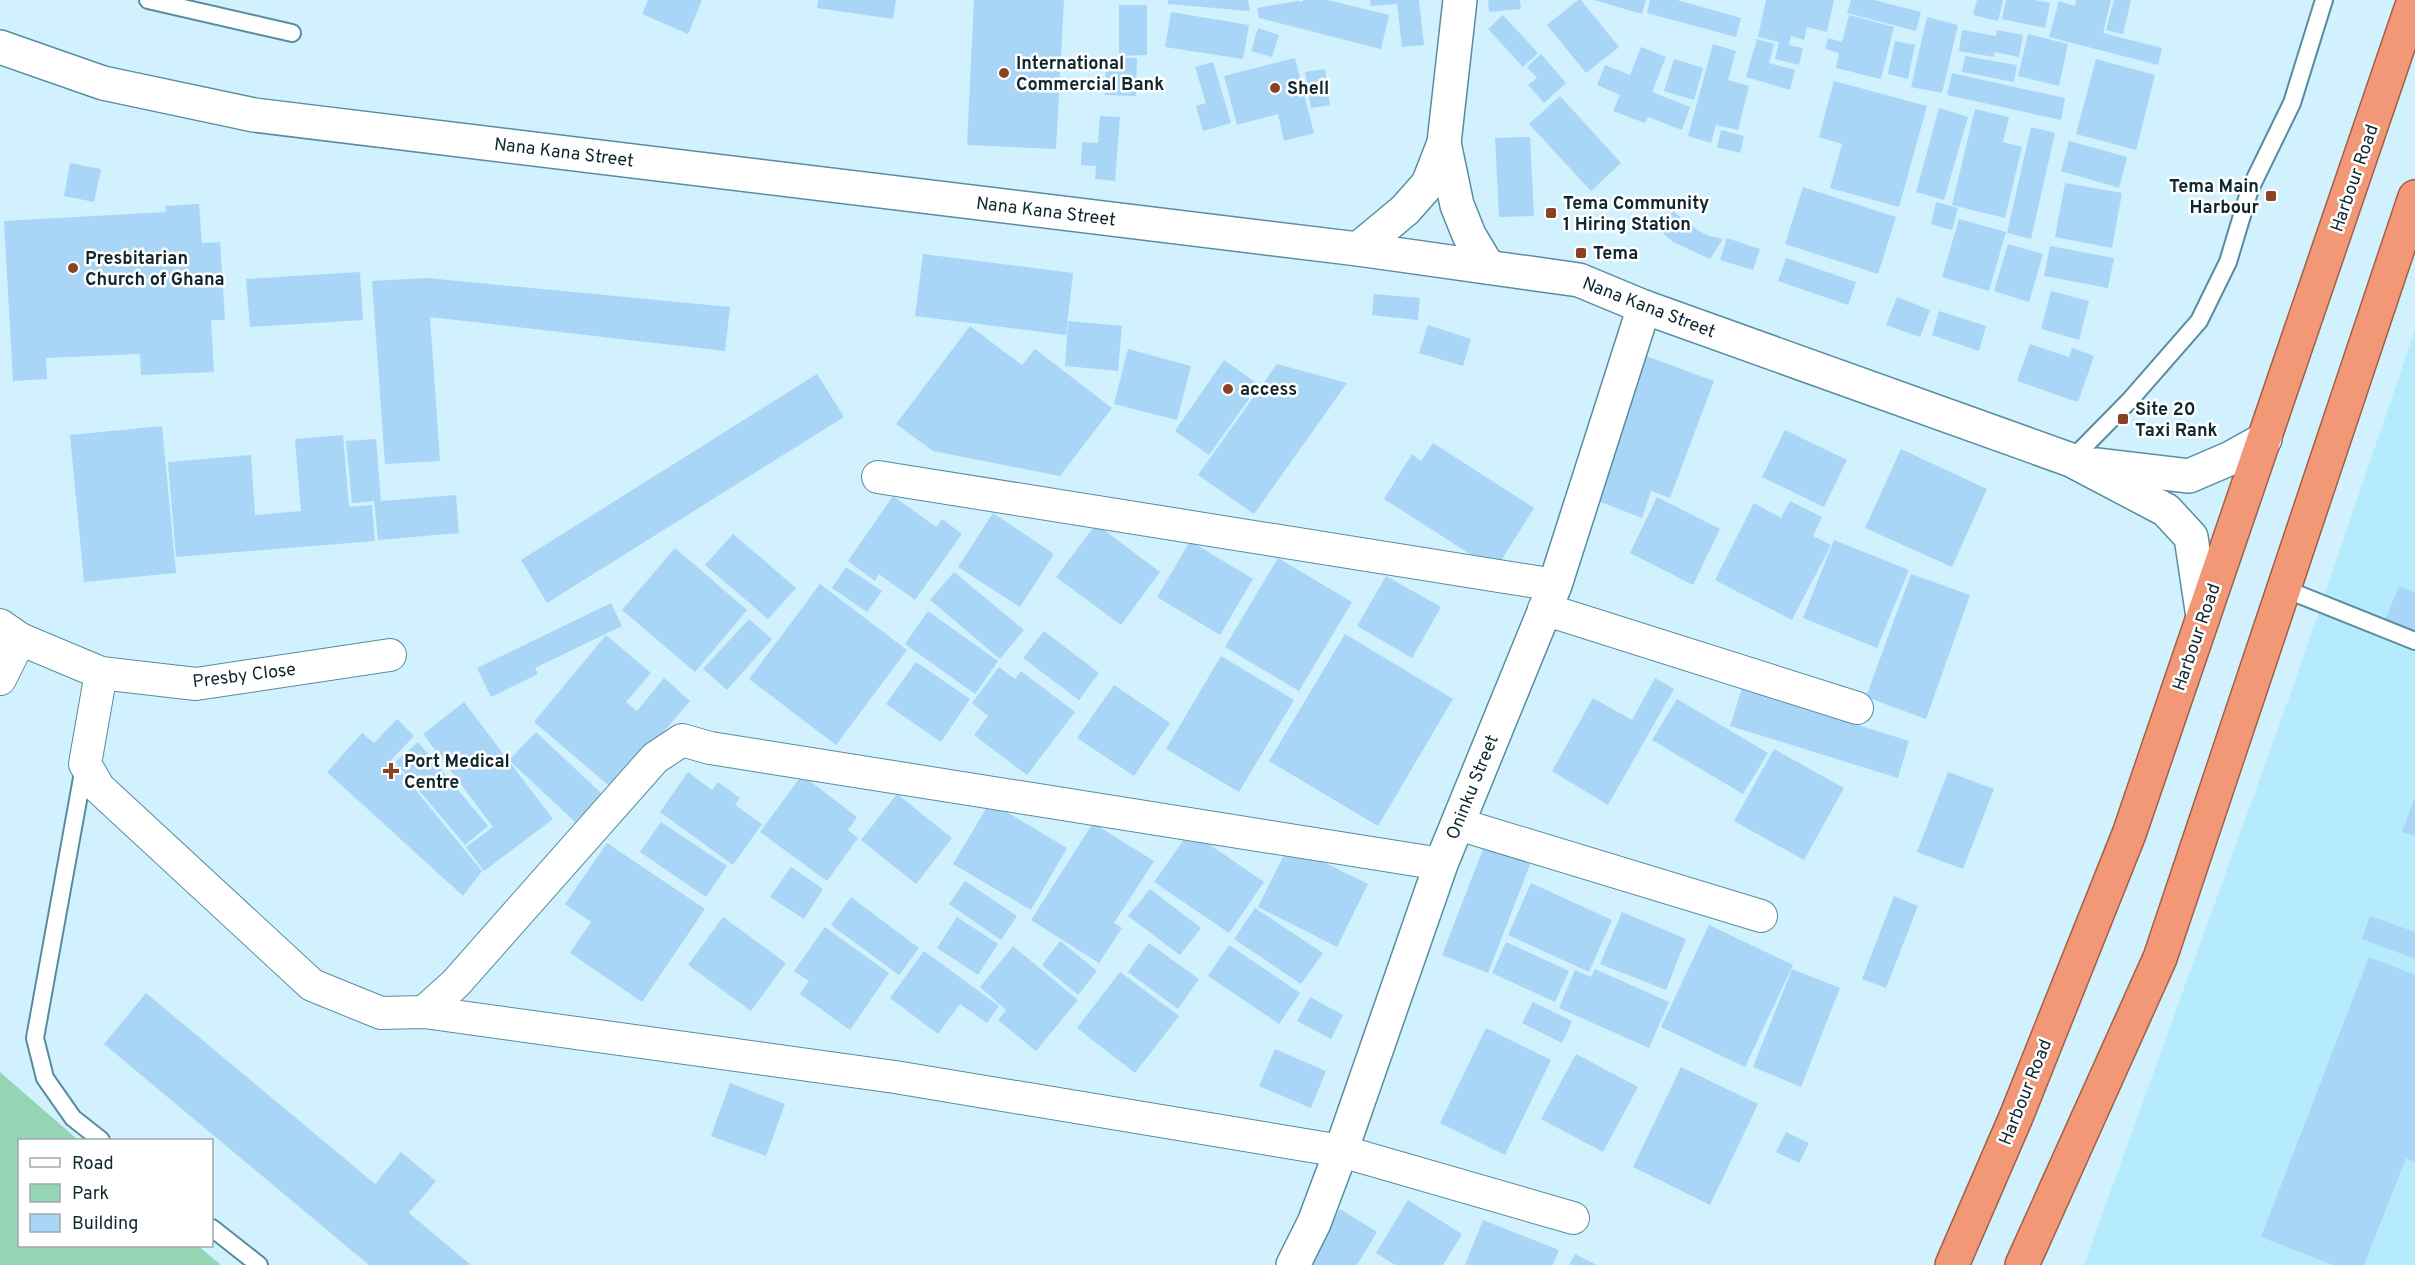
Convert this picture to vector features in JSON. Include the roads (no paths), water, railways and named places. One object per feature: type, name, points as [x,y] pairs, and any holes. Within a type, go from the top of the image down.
[{"type":"highway","name":"Harbour Road","points":[[1952,1265],[2016,1118],[2129,834],[2414,0]]},
{"type":"highway","points":[[2022,1265],[2160,958],[2415,197]]},
{"type":"street","points":[[1358,249],[1405,210],[1428,184],[1444,143],[1460,0]]},
{"type":"street","name":"Nana Kana Street","points":[[0,47],[103,82],[254,115],[1358,249],[1579,280],[1644,307],[2071,460]]},
{"type":"street","points":[[1444,143],[1457,206],[1469,235],[1488,267]]},
{"type":"street","name":"Oninku Street","points":[[1293,1265],[1314,1223],[1341,1151],[1441,864],[1549,597],[1644,307]]},
{"type":"street","points":[[2071,460],[2131,471],[2189,476],[2231,458],[2265,439]]},
{"type":"street","points":[[2071,460],[2166,510],[2191,537],[2203,617]]},
{"type":"street","points":[[878,477],[1549,597],[1857,708]]},
{"type":"street","points":[[0,679],[10,632]]},
{"type":"street","name":"Presby Close","points":[[10,632],[101,673],[196,684],[390,655]]},
{"type":"street","points":[[101,673],[85,764],[99,788],[312,985],[381,1013],[424,1012],[895,1077],[1341,1151],[1573,1218]]},
{"type":"street","points":[[424,1012],[456,983],[655,758],[682,740],[710,748],[1441,864]]},
{"type":"street","points":[[1458,824],[1761,916]]},
{"type":"lane","points":[[148,0],[292,33]]},
{"type":"lane","points":[[2071,460],[2130,400],[2199,321],[2228,262],[2250,189],[2292,103],[2324,0]]},
{"type":"lane","points":[[2285,589],[2415,640]]},
{"type":"lane","points":[[85,764],[34,1038],[45,1078],[73,1118],[100,1139]]},
{"type":"lane","points":[[213,1229],[259,1265]]},
{"type":"place","name":"International Commercial Bank","points":[[1004,73]]},
{"type":"place","name":"Shell","points":[[1275,88]]},
{"type":"place","name":"Tema Main Harbour","points":[[2271,196]]},
{"type":"place","name":"Tema Community 1 Hiring Station","points":[[1551,213]]},
{"type":"place","name":"Tema","points":[[1581,253]]},
{"type":"place","name":"Presbitarian Church of Ghana","points":[[73,268]]},
{"type":"place","name":"access","points":[[1228,389]]},
{"type":"place","name":"Site 20 Taxi Rank","points":[[2123,419]]},
{"type":"place","name":"Port Medical Centre","points":[[391,771]]}]
